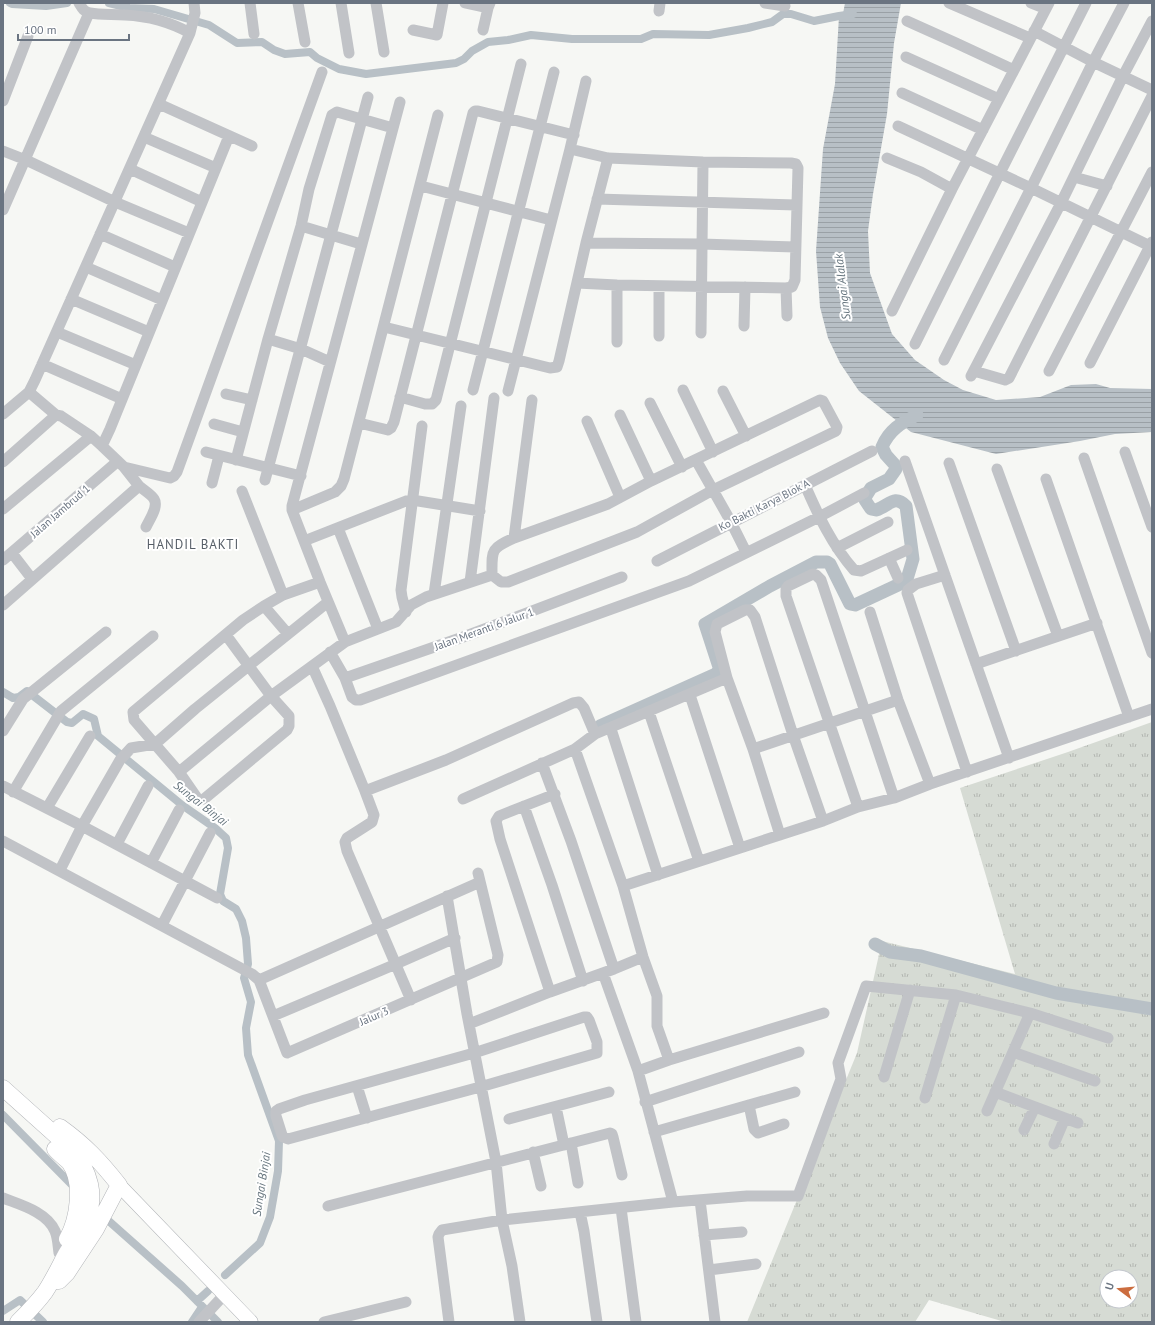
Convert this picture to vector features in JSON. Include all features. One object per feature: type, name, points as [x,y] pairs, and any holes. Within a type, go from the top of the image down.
[{"type":"highway","points":[[6,1096],[67,1153],[80,1159],[87,1173],[92,1198],[90,1210],[85,1223],[62,1252],[24,1314]]},
{"type":"highway","points":[[6,1096],[28,1103],[81,1143],[102,1164],[119,1185],[96,1229],[67,1273],[55,1286],[45,1292],[24,1314]]},
{"type":"highway","points":[[45,1292],[62,1252]]},
{"type":"main road","points":[[119,1185],[224,1296],[251,1322]]},
{"type":"street","points":[[250,3],[254,34]]},
{"type":"street","points":[[298,3],[305,42]]},
{"type":"street","points":[[341,3],[349,53]]},
{"type":"street","points":[[376,3],[384,52]]},
{"type":"street","points":[[413,30],[437,35],[443,3]]},
{"type":"street","points":[[465,3],[489,5],[483,30]]},
{"type":"street","points":[[765,3],[785,6]]},
{"type":"street","points":[[949,3],[1064,47],[1152,90]]},
{"type":"street","points":[[892,311],[952,189],[1047,6],[1031,3]]},
{"type":"street","points":[[915,344],[1086,3]]},
{"type":"street","points":[[944,360],[1124,3]]},
{"type":"street","points":[[3,210],[26,160],[83,8],[167,22],[191,30]]},
{"type":"street","points":[[3,414],[29,392],[86,268],[191,30],[194,8]]},
{"type":"street","points":[[1152,21],[1123,76],[1061,203],[972,374],[1005,380],[1008,379],[1152,96]]},
{"type":"street","points":[[907,22],[1014,70]]},
{"type":"street","points":[[3,101],[28,36]]},
{"type":"street","points":[[906,57],[999,99]]},
{"type":"street","points":[[400,397],[425,404],[432,404],[436,400],[521,64]]},
{"type":"street","points":[[121,464],[170,478],[177,472],[322,72]]},
{"type":"street","points":[[473,390],[554,72]]},
{"type":"street","points":[[508,391],[574,135],[586,81]]},
{"type":"street","points":[[902,93],[983,130]]},
{"type":"street","points":[[265,480],[368,96]]},
{"type":"street","points":[[345,642],[292,510],[361,244],[400,102]]},
{"type":"street","points":[[159,104],[252,146]]},
{"type":"street","points":[[359,423],[388,430],[394,422],[473,113],[478,111],[574,135]]},
{"type":"street","points":[[236,460],[268,339],[301,226],[309,189],[332,115],[337,112],[393,128]]},
{"type":"street","points":[[292,510],[335,492],[339,489],[344,479],[421,186],[438,115]]},
{"type":"street","points":[[898,126],[1000,173],[1121,232],[1151,244],[1090,363]]},
{"type":"street","points":[[102,446],[229,136]]},
{"type":"street","points":[[144,137],[216,168]]},
{"type":"street","points":[[570,149],[608,158],[702,162],[795,163],[798,168],[794,280],[792,287],[659,286],[577,283]]},
{"type":"street","points":[[3,151],[26,160],[115,202],[189,233]]},
{"type":"street","points":[[384,327],[550,368],[557,367],[586,243],[608,158]]},
{"type":"street","points":[[887,158],[921,172],[952,189]]},
{"type":"street","points":[[701,333],[702,162]]},
{"type":"street","points":[[130,169],[202,202]]},
{"type":"street","points":[[1049,371],[1152,172]]},
{"type":"street","points":[[1074,177],[1107,186]]},
{"type":"street","points":[[421,186],[551,220]]},
{"type":"street","points":[[597,199],[796,205]]},
{"type":"street","points":[[301,226],[361,244]]},
{"type":"street","points":[[100,234],[175,267]]},
{"type":"street","points":[[586,243],[701,244],[795,247]]},
{"type":"street","points":[[86,268],[162,300]]},
{"type":"street","points":[[617,285],[617,342]]},
{"type":"street","points":[[659,286],[659,336]]},
{"type":"street","points":[[744,326],[745,287]]},
{"type":"street","points":[[786,288],[787,316]]},
{"type":"street","points":[[71,299],[149,332]]},
{"type":"street","points":[[57,332],[136,365]]},
{"type":"street","points":[[268,339],[330,362]]},
{"type":"street","points":[[42,364],[122,399]]},
{"type":"street","points":[[683,390],[713,452]]},
{"type":"street","points":[[723,391],[746,436]]},
{"type":"street","points":[[29,392],[56,415],[61,416],[91,436],[121,464],[139,486],[154,499],[155,509],[146,527]]},
{"type":"street","points":[[226,394],[252,400]]},
{"type":"street","points":[[470,582],[494,398]]},
{"type":"street","points":[[514,538],[532,400]]},
{"type":"street","points":[[821,400],[823,401],[838,429],[713,490],[637,532],[508,582],[501,582],[492,575],[492,556],[496,547],[514,538],[608,504],[651,481],[821,400]]},
{"type":"street","points":[[650,403],[682,467]]},
{"type":"street","points":[[434,594],[461,406]]},
{"type":"street","points":[[3,462],[56,415]]},
{"type":"street","points":[[620,415],[651,481]]},
{"type":"street","points":[[587,421],[620,497]]},
{"type":"street","points":[[214,424],[244,432]]},
{"type":"street","points":[[406,612],[401,590],[422,426]]},
{"type":"street","points":[[3,509],[91,436]]},
{"type":"street","name":"Ko Bakti Karya Blok A","points":[[657,561],[872,451]]},
{"type":"street","points":[[206,452],[301,476]]},
{"type":"street","points":[[1126,452],[1152,527]]},
{"type":"street","points":[[212,483],[219,456]]},
{"type":"street","points":[[1084,458],[1152,653]]},
{"type":"street","points":[[696,460],[746,552]]},
{"type":"street","points":[[904,461],[1009,758]]},
{"type":"street","points":[[949,463],[1016,651]]},
{"type":"street","name":"Jalan Jambrud 1","points":[[7,557],[121,464]]},
{"type":"street","points":[[997,469],[1058,636]]},
{"type":"street","points":[[1046,479],[1129,717]]},
{"type":"street","points":[[805,485],[819,517],[837,548],[857,572],[907,550]]},
{"type":"street","points":[[3,604],[139,486]]},
{"type":"street","points":[[242,491],[283,595]]},
{"type":"street","points":[[330,652],[345,678],[352,696],[356,700],[360,700],[689,581],[819,517],[864,493]]},
{"type":"street","points":[[304,541],[406,501],[412,500],[480,511]]},
{"type":"street","points":[[837,548],[888,522]]},
{"type":"street","points":[[338,528],[378,629]]},
{"type":"street","points":[[7,557],[32,579]]},
{"type":"street","points":[[889,558],[898,578]]},
{"type":"street","points":[[858,807],[786,596],[786,589],[788,586],[813,574],[818,576],[821,580],[894,798]]},
{"type":"street","points":[[179,772],[271,696],[345,642],[396,622],[415,602],[434,594],[492,575]]},
{"type":"street","points":[[945,575],[912,586],[908,590],[907,594],[967,772]]},
{"type":"street","name":"Jalan Meranti 6 Jalur 1","points":[[345,678],[466,636],[622,577]]},
{"type":"street","points":[[226,635],[271,696],[289,716],[289,726],[287,730],[202,800],[197,798],[179,772],[134,720],[133,712],[243,620],[283,595],[320,582]]},
{"type":"street","points":[[60,870],[82,826],[120,760],[131,748],[155,744],[195,709],[328,602]]},
{"type":"street","points":[[264,606],[288,634]]},
{"type":"street","points":[[780,835],[753,749],[727,678],[715,632],[716,627],[722,622],[745,610],[750,610],[755,617],[793,735],[823,820]]},
{"type":"street","points":[[870,612],[898,700],[930,784]]},
{"type":"street","points":[[976,664],[1097,623]]},
{"type":"street","points":[[3,731],[23,699],[106,632]]},
{"type":"street","points":[[13,792],[59,714],[153,636]]},
{"type":"street","points":[[312,666],[330,706],[374,815],[372,822],[347,838],[345,842],[347,851],[411,1000]]},
{"type":"street","points":[[463,799],[575,749],[595,734],[611,729],[727,678]]},
{"type":"street","points":[[690,695],[740,848]]},
{"type":"street","points":[[753,749],[898,700]]},
{"type":"street","points":[[365,791],[446,760],[573,703],[579,702],[582,704],[595,734]]},
{"type":"street","points":[[623,886],[780,835],[858,807],[894,798],[930,784],[1152,709]]},
{"type":"street","points":[[649,712],[699,861]]},
{"type":"street","points":[[611,729],[658,875]]},
{"type":"street","points":[[47,808],[90,736]]},
{"type":"street","points":[[575,749],[623,886],[643,957],[657,996],[657,1026],[669,1060]]},
{"type":"street","points":[[542,763],[555,794],[609,971],[638,1071],[645,1102],[673,1202]]},
{"type":"street","points":[[3,786],[117,844],[217,898]]},
{"type":"street","points":[[117,844],[148,786]]},
{"type":"street","points":[[550,992],[500,839],[496,820],[499,816],[555,794]]},
{"type":"street","points":[[524,806],[552,885],[583,981]]},
{"type":"street","points":[[151,863],[179,810]]},
{"type":"street","points":[[162,925],[210,833]]},
{"type":"street","points":[[3,841],[60,870],[252,974],[272,1016],[455,938]]},
{"type":"street","name":"Jalur 3","points":[[272,1016],[287,1053],[496,962],[498,955],[479,878],[447,896]]},
{"type":"street","points":[[252,974],[379,926],[447,896],[480,1087],[496,1162],[502,1220],[512,1266],[520,1322]]},
{"type":"street","points":[[469,1024],[643,957]]},
{"type":"street","points":[[449,1322],[438,1238],[442,1230],[502,1220],[673,1202],[747,1196],[798,1196],[841,1079],[838,1064],[866,986],[956,995],[1030,1013],[1108,1038]]},
{"type":"street","points":[[884,1077],[910,990]]},
{"type":"street","points":[[926,1098],[956,995]]},
{"type":"street","points":[[638,1071],[669,1060],[824,1013]]},
{"type":"street","points":[[987,1111],[1030,1013]]},
{"type":"street","points":[[584,1017],[587,1017],[589,1020],[597,1042],[597,1053],[367,1118],[288,1139],[283,1137],[276,1116],[276,1111],[305,1100],[357,1086],[474,1053],[584,1017]]},
{"type":"street","points":[[645,1102],[799,1052]]},
{"type":"street","points":[[1013,1052],[1095,1081]]},
{"type":"street","points":[[357,1086],[367,1118]]},
{"type":"street","points":[[509,1119],[609,1092]]},
{"type":"street","points":[[654,1132],[795,1092]]},
{"type":"street","points":[[995,1092],[1078,1124]]},
{"type":"street","points":[[749,1106],[754,1129],[758,1133],[784,1124]]},
{"type":"street","points":[[556,1107],[568,1144],[578,1183]]},
{"type":"street","points":[[1024,1130],[1035,1107]]},
{"type":"street","points":[[1054,1144],[1065,1118]]},
{"type":"street","points":[[328,1206],[533,1152],[612,1134],[622,1175]]},
{"type":"street","points":[[533,1152],[541,1186]]},
{"type":"street","points":[[3,1198],[38,1214],[49,1221],[55,1231],[62,1252]]},
{"type":"street","points":[[700,1200],[715,1322]]},
{"type":"street","points":[[621,1208],[636,1322]]},
{"type":"street","points":[[580,1212],[586,1239],[597,1322]]},
{"type":"street","points":[[704,1235],[742,1232]]},
{"type":"street","points":[[709,1270],[756,1264]]},
{"type":"street","points":[[199,1322],[224,1296]]},
{"type":"street","points":[[324,1322],[406,1302]]},
{"type":"green space","points":[[1152,722],[1152,1322],[1005,1322],[929,1300],[915,1322],[747,1322],[857,1053],[882,941],[1015,974],[960,788]]},
{"type":"water","name":"Sungai Alalak","points":[[845,3],[901,3],[894,43],[887,114],[868,231],[870,273],[892,334],[915,360],[944,380],[963,390],[996,400],[1040,397],[1071,385],[1096,384],[1110,388],[1152,389],[1152,432],[1115,434],[996,454],[911,432],[859,391],[840,363],[828,338],[820,307],[816,251],[823,149],[835,84],[839,16],[842,19]]},
{"type":"waterway","points":[[10,3],[46,6],[67,3]]},
{"type":"waterway","points":[[109,3],[129,8],[154,9],[209,25],[237,43],[262,42],[274,50],[285,54],[310,52],[317,58],[339,69],[366,74],[456,63],[464,59],[472,51],[488,42],[508,40],[531,35],[572,39],[641,39],[653,34],[709,35],[772,22],[783,14],[791,14],[814,21],[853,14]]},
{"type":"waterway","points":[[600,726],[716,674],[719,667],[705,624],[770,586],[816,562],[827,562],[830,564],[850,604],[855,605],[900,584],[907,579],[913,559],[906,506],[898,501],[895,501],[876,510],[871,509],[865,500],[871,488],[889,479],[896,469],[895,465],[886,455],[882,447],[888,436],[896,428],[917,415]]},
{"type":"waterway","name":"Sungai Binjai","points":[[3,692],[13,698],[19,697],[27,691],[67,722],[72,723],[83,714],[94,719],[98,736],[182,805],[215,828],[226,838],[228,848],[220,894],[223,901],[236,909],[242,921],[246,938],[248,964],[244,978],[251,1002],[246,1028],[248,1055],[279,1141],[278,1171],[270,1217],[260,1243],[225,1275]]},
{"type":"waterway","points":[[875,944],[890,952],[921,956],[1056,993],[1152,1009]]},
{"type":"waterway","points":[[3,1115],[77,1190]]},
{"type":"waterway","points":[[102,1215],[182,1286],[218,1322]]},
{"type":"waterway","name":"Sungai Binjai","points":[[197,1301],[208,1291]]},
{"type":"waterway","points":[[3,1311],[20,1300],[43,1322]]},
{"type":"waterway","points":[[192,1322],[202,1307]]},
{"type":"district","name":"HANDIL BAKTI","points":[[193,544]]}]
